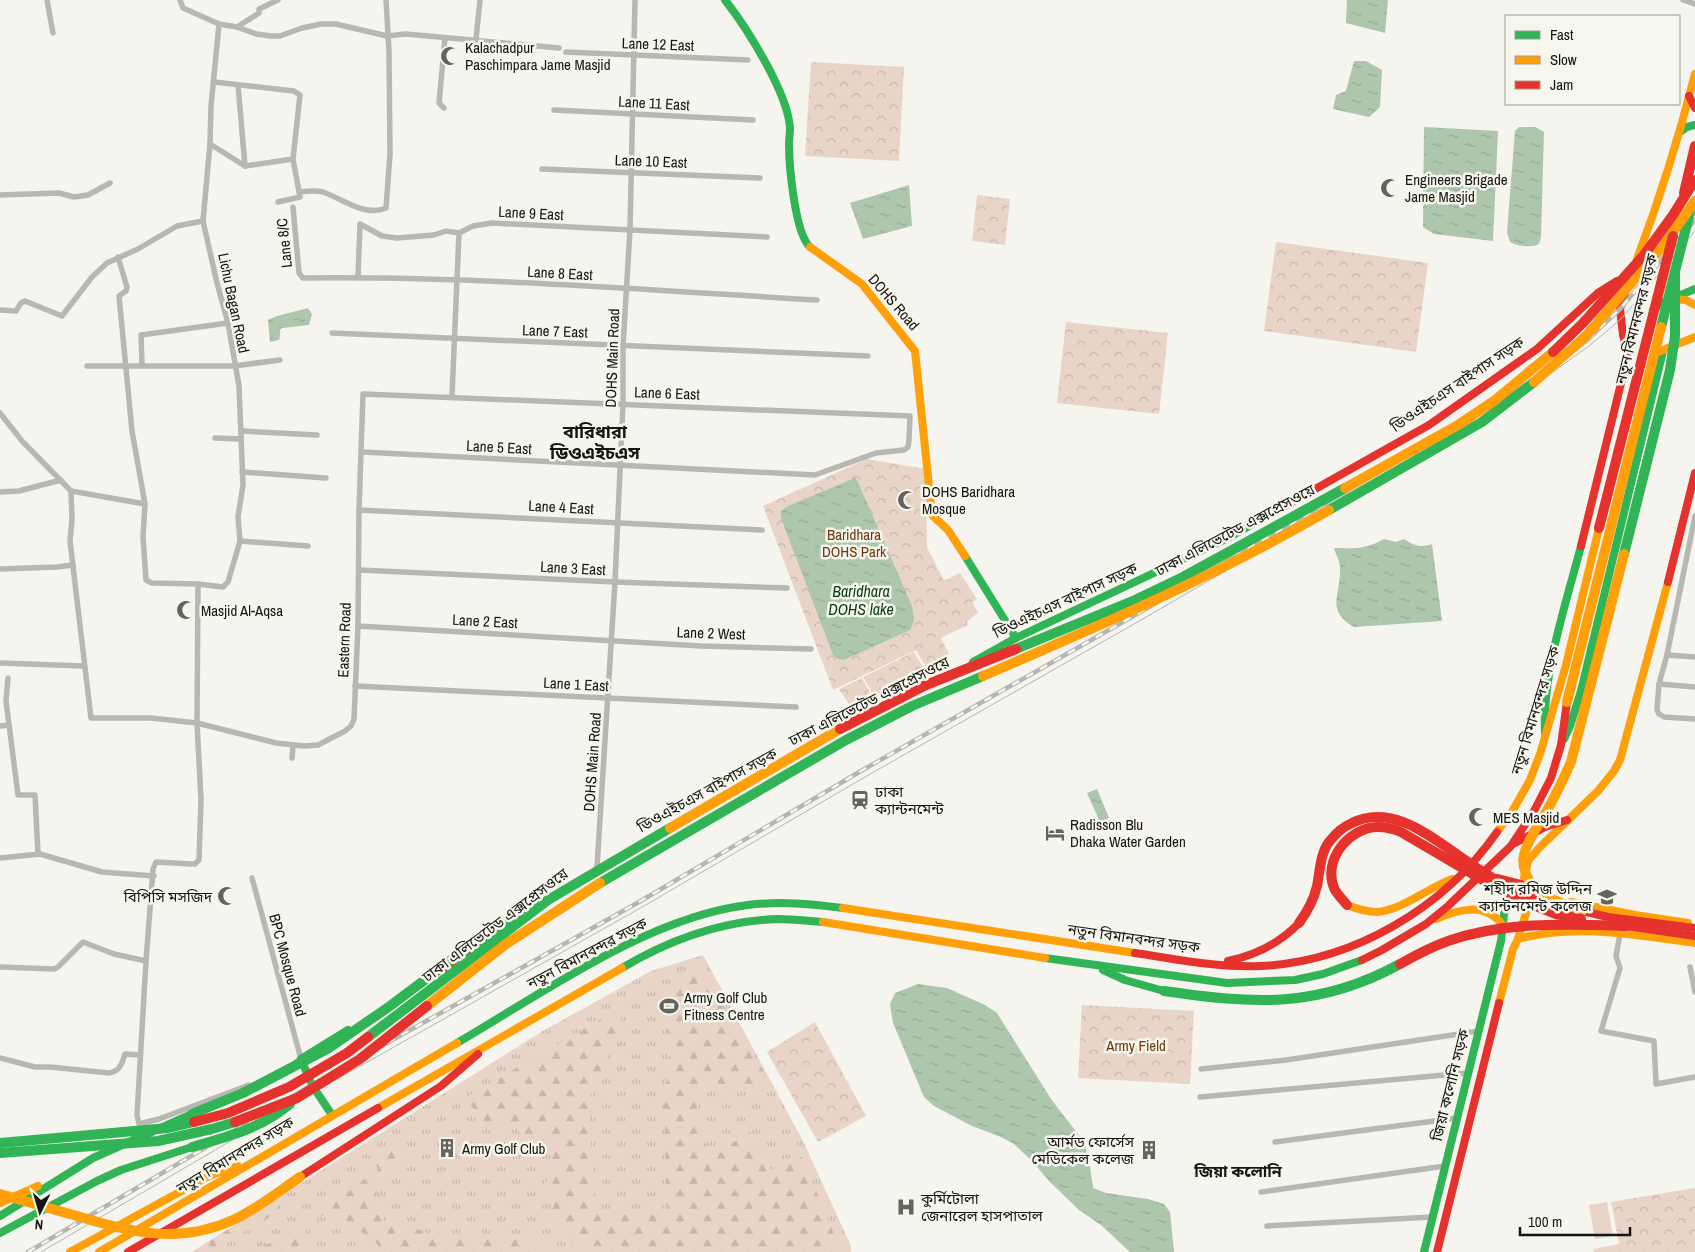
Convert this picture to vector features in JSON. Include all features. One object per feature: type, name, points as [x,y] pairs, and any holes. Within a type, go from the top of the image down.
[{"type":"main road","name":"DOHS Road","points":[[725,0],[743,23],[763,58],[783,100],[790,128],[789,144],[793,196],[804,240],[808,246],[862,284],[915,351],[932,515],[948,530],[1016,638]]},
{"type":"main road","points":[[1545,737],[1544,710],[1546,689],[1564,606],[1587,525],[1620,390],[1627,350],[1620,309],[1631,272],[1645,241],[1666,170],[1680,132],[1695,74]]},
{"type":"main road","points":[[1689,96],[1695,108]]},
{"type":"main road","points":[[1680,132],[1687,127],[1695,125]]},
{"type":"main road","name":"নতুন বিমানবন্দর সড়ক","points":[[99,1252],[618,950],[647,936],[703,915],[746,905],[790,903],[964,926],[1065,944],[1210,964],[1261,966],[1325,956],[1374,936],[1399,923],[1426,905],[1480,855],[1511,814],[1531,778],[1560,688],[1695,146]]},
{"type":"main road","name":"ঢাকা এলিভেটেড এক্সপ্রেসওয়ে","points":[[0,1143],[168,1128],[228,1113],[289,1088],[347,1054],[420,1000],[548,900],[840,729],[926,685],[1134,600],[1182,577],[1458,425],[1494,401],[1519,381],[1563,344],[1583,324],[1644,255],[1695,180]]},
{"type":"main road","name":"নতুন বিমানবন্দর সড়ক","points":[[128,1252],[646,953],[673,940],[732,924],[779,919],[813,921],[1096,966],[1226,983],[1295,980],[1323,974],[1355,963],[1382,950],[1426,924],[1511,846],[1534,811],[1556,763],[1561,745],[1567,702],[1695,192]]},
{"type":"main road","name":"ঢাকা এলিভেটেড এক্সপ্রেসওয়ে","points":[[0,1153],[158,1141],[212,1129],[296,1098],[360,1059],[514,938],[603,881],[846,740],[912,706],[1153,602],[1280,539],[1482,422],[1542,376],[1586,336],[1663,246],[1695,200]]},
{"type":"main road","name":"ডিওএইচএস বাইপাস সড়ক","points":[[301,1058],[459,961],[597,867],[1016,638],[1226,539],[1429,425],[1536,349],[1598,293],[1631,272]]},
{"type":"main road","points":[[1582,911],[1546,896],[1537,890],[1529,880],[1524,867],[1524,855],[1564,779],[1575,747],[1670,370],[1675,336],[1675,274]]},
{"type":"main road","points":[[1639,352],[1651,312],[1671,299],[1695,289]]},
{"type":"main road","points":[[1671,299],[1686,300],[1695,305]]},
{"type":"main road","points":[[1627,350],[1663,352],[1686,339],[1695,337]]},
{"type":"main road","points":[[1561,745],[1570,726],[1581,691],[1663,352]]},
{"type":"main road","points":[[1620,390],[1628,400],[1645,403],[1652,397]]},
{"type":"main road","points":[[1613,418],[1620,414],[1640,415],[1646,422]]},
{"type":"main road","points":[[1523,885],[1527,863],[1532,855],[1609,779],[1620,760],[1667,587],[1695,473]]},
{"type":"main road","points":[[1210,964],[1236,960],[1261,953],[1279,942],[1299,923],[1306,913],[1312,900],[1323,857],[1331,840],[1350,823],[1363,818],[1380,816],[1388,816],[1406,823],[1521,894],[1549,905],[1608,917],[1695,928]]},
{"type":"main road","points":[[1511,846],[1525,836],[1567,820]]},
{"type":"main road","points":[[1457,877],[1434,886],[1401,905],[1382,912],[1366,911],[1347,905],[1335,889],[1332,879],[1334,858],[1343,843],[1354,834],[1367,828],[1383,827],[1401,832],[1500,891],[1547,912],[1623,930],[1695,944]]},
{"type":"main road","points":[[1482,874],[1523,885],[1579,904],[1695,924]]},
{"type":"main road","name":"জিয়া কলোনি সড়ক","points":[[1424,1252],[1501,941],[1506,908],[1515,893],[1523,885]]},
{"type":"main road","name":"জিয়া কলোনি সড়ক","points":[[1437,1252],[1513,949],[1524,922],[1527,906],[1523,885]]},
{"type":"main road","points":[[0,1216],[109,1149],[242,1093],[328,1048],[390,1006],[466,949],[534,905],[548,900]]},
{"type":"main road","points":[[1426,924],[1452,913],[1482,910],[1493,913],[1500,919],[1503,925]]},
{"type":"main road","points":[[1096,966],[1124,980],[1164,991],[1230,1000],[1253,1001],[1296,998],[1338,991],[1386,972],[1434,946],[1489,930],[1563,924],[1695,936]]},
{"type":"main road","points":[[960,943],[964,926]]},
{"type":"main road","points":[[1518,939],[1530,935],[1554,932],[1623,930]]},
{"type":"main road","points":[[0,1194],[144,1234],[200,1232],[233,1221],[248,1213],[441,1086],[490,1042]]},
{"type":"main road","points":[[301,1058],[312,1085],[332,1115]]},
{"type":"main road","points":[[0,1233],[90,1184],[121,1170],[238,1133],[273,1118],[296,1098]]},
{"type":"main road","points":[[70,1252],[209,1176],[261,1157]]},
{"type":"main road","points":[[0,1203],[60,1178]]},
{"type":"street","points":[[47,0],[53,33]]},
{"type":"street","points":[[180,0],[183,8],[219,24],[271,36],[280,36],[321,24],[336,24],[387,36],[406,34],[559,48]]},
{"type":"street","points":[[237,27],[259,14],[259,9],[278,0]]},
{"type":"street","points":[[299,192],[322,192],[359,208],[381,210],[386,208],[390,154],[389,51],[386,0]]},
{"type":"street","points":[[476,39],[480,0]]},
{"type":"street","name":"DOHS Main Road","points":[[597,867],[609,698],[610,640],[615,582],[623,404],[623,346],[634,114],[635,0]]},
{"type":"street","points":[[1683,0],[1695,4]]},
{"type":"street","name":"Lichu Bagan Road","points":[[198,584],[220,588],[226,586],[240,540],[238,517],[243,485],[239,386],[228,323],[203,221],[219,24]]},
{"type":"street","points":[[444,108],[439,103],[445,38]]},
{"type":"street","name":"Lane 12 East","points":[[566,52],[748,60]]},
{"type":"street","points":[[214,82],[294,91],[300,95],[293,159],[300,197],[278,202]]},
{"type":"street","points":[[238,85],[245,166]]},
{"type":"street","name":"Lane 11 East","points":[[554,110],[753,120]]},
{"type":"street","points":[[210,144],[245,166],[293,159]]},
{"type":"street","name":"Lane 10 East","points":[[542,168],[760,178]]},
{"type":"street","points":[[0,195],[59,193],[74,197],[88,195],[110,183]]},
{"type":"street","name":"Lane 8/C","points":[[293,207],[301,276]]},
{"type":"street","points":[[0,310],[16,311],[21,303],[25,301],[62,316],[92,277],[107,263],[138,249],[177,226],[203,221]]},
{"type":"street","name":"Lane 9 East","points":[[358,277],[360,224],[382,236],[397,238],[434,235],[446,230],[459,233],[472,226],[492,223],[767,236]]},
{"type":"street","points":[[452,396],[459,233]]},
{"type":"street","points":[[118,257],[127,287],[126,291],[119,296],[132,431],[145,504],[143,537],[146,580],[152,583],[198,584],[197,723],[201,799],[199,860],[195,864],[156,862],[154,869],[140,1055],[138,1124],[159,1119],[248,1086],[293,1064],[301,1058]]},
{"type":"street","name":"Lane 8 East","points":[[301,276],[457,280],[817,300]]},
{"type":"street","points":[[142,365],[141,336],[228,323]]},
{"type":"street","name":"Lane 7 East","points":[[332,334],[868,356]]},
{"type":"street","points":[[87,366],[234,366],[280,360]]},
{"type":"street","name":"Lane 6 East","points":[[363,394],[452,396],[910,416],[908,447],[904,450],[876,453],[815,475]]},
{"type":"street","name":"Eastern Road","points":[[84,666],[90,718],[151,718],[197,723],[276,743],[304,746],[318,745],[351,726],[354,719],[358,626],[363,394]]},
{"type":"street","points":[[0,413],[22,441],[71,491],[145,504]]},
{"type":"street","points":[[0,425],[6,421]]},
{"type":"street","points":[[242,431],[317,435]]},
{"type":"street","points":[[215,438],[241,439]]},
{"type":"street","name":"Lane 5 East","points":[[362,452],[815,475]]},
{"type":"street","points":[[242,472],[326,478]]},
{"type":"street","points":[[0,492],[19,491],[61,480]]},
{"type":"street","points":[[0,663],[84,666],[70,541],[72,519],[71,491]]},
{"type":"street","name":"Lane 4 East","points":[[359,510],[762,530]]},
{"type":"street","points":[[1695,516],[1667,655],[1659,684],[1657,710],[1664,717],[1695,719]]},
{"type":"street","points":[[240,540],[308,546]]},
{"type":"street","points":[[0,569],[57,567],[73,564]]},
{"type":"street","name":"Lane 3 East","points":[[359,570],[787,588]]},
{"type":"street","name":"Lane 2 East","points":[[358,626],[610,640]]},
{"type":"street","name":"Lane 2 West","points":[[610,640],[701,646],[811,649]]},
{"type":"street","points":[[1667,655],[1695,657]]},
{"type":"street","points":[[8,678],[3,701],[9,725],[18,795],[36,795],[38,854]]},
{"type":"street","points":[[1659,684],[1695,687]]},
{"type":"street","name":"Lane 1 East","points":[[355,686],[796,707]]},
{"type":"street","points":[[0,726],[9,725]]},
{"type":"street","points":[[292,758],[293,745]]},
{"type":"street","points":[[0,858],[38,854],[102,872],[154,876]]},
{"type":"street","name":"BPC Mosque Road","points":[[252,878],[301,1058]]},
{"type":"street","points":[[1623,930],[1616,956],[1620,968],[1601,1031],[1654,1042],[1656,1084],[1695,1077]]},
{"type":"street","points":[[0,968],[54,969],[83,942],[114,954],[146,961]]},
{"type":"street","points":[[1690,967],[1695,992]]},
{"type":"street","points":[[1201,1068],[1286,1060],[1479,1031]]},
{"type":"street","points":[[0,1058],[35,1067],[109,1073],[120,1069],[125,1054],[140,1055]]},
{"type":"street","points":[[1200,1097],[1468,1073]]},
{"type":"street","points":[[1275,1142],[1457,1118]]},
{"type":"street","points":[[1261,1192],[1445,1166]]},
{"type":"street","points":[[1267,1226],[1432,1217]]},
{"type":"green space","points":[[811,62],[904,67],[899,161],[805,156]]},
{"type":"green space","points":[[977,195],[1010,199],[1005,245],[972,241]]},
{"type":"green space","points":[[1276,242],[1428,263],[1416,352],[1264,331]]},
{"type":"green space","points":[[1066,322],[1168,333],[1159,414],[1057,403]]},
{"type":"green space","name":"Baridhara DOHS Park","points":[[867,459],[926,469],[927,547],[943,579],[946,580],[960,573],[977,599],[972,602],[978,612],[967,622],[968,625],[941,638],[949,654],[926,667],[916,650],[833,690],[763,506]]},
{"type":"green space","points":[[914,652],[925,670],[875,697],[863,677]]},
{"type":"green space","points":[[862,678],[873,698],[852,709],[839,689]]},
{"type":"green space","points":[[703,955],[803,1141],[851,1246],[851,1252],[192,1252],[541,1032],[651,971]]},
{"type":"green space","points":[[702,973],[773,1085],[759,1092],[729,1088],[706,1088],[693,1115],[711,1156],[750,1132],[771,1170],[802,1157],[836,1239],[836,1252],[599,1252],[598,1244],[592,1250],[575,1248],[572,1242],[555,1224],[549,1212],[554,1207],[543,1184],[558,1175],[544,1140],[527,1148],[517,1127],[486,1127],[476,1111],[460,1101],[618,1009],[622,1020],[588,1103],[596,1209],[668,1212],[663,1090],[670,1078],[666,995],[663,987]]},
{"type":"green space","name":"Army Field","points":[[1082,1005],[1194,1011],[1190,1084],[1078,1078]]},
{"type":"green space","points":[[815,1022],[866,1116],[818,1142],[767,1052]]},
{"type":"green space","points":[[397,1144],[410,1153],[380,1181],[376,1198],[384,1221],[424,1231],[432,1238],[524,1239],[534,1234],[538,1249],[546,1252],[385,1252],[372,1239],[348,1222],[331,1214],[318,1217],[308,1226],[298,1244],[303,1252],[253,1252],[277,1239],[379,1169],[371,1160]]},
{"type":"green space","points":[[1695,1188],[1695,1252],[1594,1252],[1594,1249],[1619,1244],[1611,1202]]},
{"type":"green space","points":[[275,1200],[281,1211],[247,1230],[214,1252],[192,1252]]},
{"type":"green space","points":[[1607,1202],[1613,1236],[1595,1239],[1589,1205]]},
{"type":"water","points":[[1347,0],[1388,0],[1385,33],[1346,23]]},
{"type":"water","points":[[1354,61],[1366,61],[1382,70],[1380,107],[1369,117],[1333,109],[1336,95],[1346,91]]},
{"type":"water","points":[[1424,127],[1498,131],[1493,241],[1434,234],[1423,227]]},
{"type":"water","points":[[1519,127],[1535,127],[1544,132],[1541,237],[1539,244],[1532,246],[1510,242],[1507,232],[1515,131]]},
{"type":"water","points":[[909,185],[912,226],[863,239],[850,203]]},
{"type":"water","points":[[308,308],[312,314],[309,325],[282,328],[279,340],[270,342],[268,320]]},
{"type":"water","name":"Baridhara DOHS lake","points":[[855,478],[912,606],[914,621],[910,630],[844,660],[838,659],[833,655],[781,518],[781,511],[788,506]]},
{"type":"water","points":[[1384,539],[1396,542],[1404,539],[1414,545],[1421,546],[1432,544],[1442,621],[1354,627],[1340,615],[1336,602],[1340,568],[1334,548],[1360,548]]},
{"type":"water","points":[[1097,789],[1109,818],[1100,822],[1087,793]]},
{"type":"water","points":[[918,984],[947,988],[985,1005],[997,1013],[1051,1099],[1084,1142],[1093,1188],[1106,1193],[1148,1199],[1164,1204],[1170,1212],[1174,1252],[1130,1252],[1101,1225],[1079,1210],[1014,1144],[972,1126],[934,1106],[924,1097],[893,1023],[890,1004],[895,993]]},
{"type":"tram line","points":[[41,1252],[316,1091],[644,906],[865,777],[1148,616],[1315,519],[1532,387],[1589,346],[1621,319],[1695,231]]},
{"type":"railway","points":[[28,1252],[312,1085],[639,902],[861,771],[1144,610],[1532,382],[1586,341],[1620,309],[1695,220]]},
{"type":"traffic: fast","points":[[725,0],[765,61],[788,114],[790,167],[794,198],[800,228],[810,247]]},
{"type":"traffic: fast","points":[[1680,132],[1687,127],[1695,125]]},
{"type":"traffic: fast","points":[[1661,327],[1690,212]]},
{"type":"traffic: fast","points":[[1624,554],[1670,370],[1675,336],[1675,274]]},
{"type":"traffic: fast","points":[[1653,310],[1662,303],[1695,289]]},
{"type":"traffic: fast","points":[[1564,739],[1581,691],[1663,351]]},
{"type":"traffic: fast","points":[[1329,510],[1482,422],[1534,382]]},
{"type":"traffic: fast","points":[[1016,649],[1135,600],[1183,577],[1345,488]]},
{"type":"traffic: fast","points":[[973,662],[1016,638],[1226,539],[1285,506]]},
{"type":"traffic: fast","points":[[1545,733],[1545,710],[1551,663],[1581,546]]},
{"type":"traffic: fast","points":[[965,556],[1016,638]]},
{"type":"traffic: fast","points":[[600,883],[846,740],[912,706],[983,676]]},
{"type":"traffic: fast","points":[[368,1037],[548,900],[670,828]]},
{"type":"traffic: fast","points":[[1424,1252],[1501,941],[1504,914],[1514,894]]},
{"type":"traffic: fast","points":[[457,1043],[597,960],[672,925],[710,912],[748,905],[772,903],[843,908]]},
{"type":"traffic: fast","points":[[192,1114],[243,1093],[329,1048],[390,1006],[466,949],[525,911]]},
{"type":"traffic: fast","points":[[622,968],[658,949],[716,928],[777,919],[823,922]]},
{"type":"traffic: fast","points":[[1045,958],[1227,983],[1295,980],[1323,974],[1362,960]]},
{"type":"traffic: fast","points":[[1164,991],[1227,999],[1256,1000],[1313,996],[1370,979],[1400,964]]},
{"type":"traffic: fast","points":[[1103,970],[1125,980],[1164,991]]},
{"type":"traffic: fast","points":[[332,1115],[312,1085],[301,1059],[348,1030]]},
{"type":"traffic: fast","points":[[192,1147],[256,1126],[290,1104]]},
{"type":"traffic: fast","points":[[0,1216],[93,1158],[192,1114]]},
{"type":"traffic: fast","points":[[0,1143],[168,1128],[194,1122]]},
{"type":"traffic: fast","points":[[0,1153],[158,1141],[235,1122]]},
{"type":"traffic: fast","points":[[0,1233],[121,1170],[192,1147]]},
{"type":"traffic: slow","points":[[1637,259],[1669,167],[1695,74]]},
{"type":"traffic: slow","points":[[1534,382],[1586,336],[1663,246],[1695,201]]},
{"type":"traffic: slow","points":[[810,247],[862,284],[915,351],[932,515],[948,530],[965,556]]},
{"type":"traffic: slow","points":[[1673,299],[1686,300],[1695,305]]},
{"type":"traffic: slow","points":[[1567,702],[1661,327]]},
{"type":"traffic: slow","points":[[1658,352],[1695,337]]},
{"type":"traffic: slow","points":[[1345,488],[1458,425],[1494,401],[1553,352]]},
{"type":"traffic: slow","points":[[983,676],[1202,578],[1329,510]]},
{"type":"traffic: slow","points":[[1497,832],[1513,810],[1530,780],[1540,754],[1566,665],[1599,528]]},
{"type":"traffic: slow","points":[[1582,911],[1552,899],[1537,890],[1526,874],[1523,860],[1530,839],[1552,801],[1571,762],[1624,554]]},
{"type":"traffic: slow","points":[[1518,939],[1527,910],[1524,878],[1528,861],[1598,791],[1620,760],[1668,582]]},
{"type":"traffic: slow","points":[[670,828],[840,729]]},
{"type":"traffic: slow","points":[[1347,905],[1377,912],[1386,910],[1405,903],[1452,879]]},
{"type":"traffic: slow","points":[[427,1006],[506,944],[600,883]]},
{"type":"traffic: slow","points":[[1571,902],[1688,923]]},
{"type":"traffic: slow","points":[[843,908],[1135,953]]},
{"type":"traffic: slow","points":[[1436,919],[1463,910],[1480,910],[1496,918],[1503,925]]},
{"type":"traffic: slow","points":[[823,922],[1045,958]]},
{"type":"traffic: slow","points":[[1499,1003],[1513,949],[1518,939],[1540,934],[1584,931],[1629,934],[1695,943]]},
{"type":"traffic: slow","points":[[378,1108],[622,968]]},
{"type":"traffic: slow","points":[[99,1252],[457,1043]]},
{"type":"traffic: slow","points":[[70,1252],[209,1176],[238,1166]]},
{"type":"traffic: slow","points":[[0,1194],[116,1227],[136,1231],[174,1234],[213,1228],[242,1216],[300,1177]]},
{"type":"traffic: slow","points":[[0,1203],[38,1186]]},
{"type":"traffic: jam","points":[[1689,96],[1695,108]]},
{"type":"traffic: jam","points":[[1684,193],[1695,146]]},
{"type":"traffic: jam","points":[[1553,352],[1583,323],[1644,255],[1695,180]]},
{"type":"traffic: jam","points":[[1599,528],[1673,236]]},
{"type":"traffic: jam","points":[[1285,506],[1429,425],[1537,349],[1598,293],[1617,281]]},
{"type":"traffic: jam","points":[[1581,546],[1625,367],[1627,351],[1620,309],[1625,293]]},
{"type":"traffic: jam","points":[[1668,582],[1695,473]]},
{"type":"traffic: jam","points":[[840,729],[926,685],[1016,649]]},
{"type":"traffic: jam","points":[[1362,960],[1426,924],[1448,906],[1511,846],[1534,811],[1551,778],[1561,745],[1567,702]]},
{"type":"traffic: jam","points":[[1299,923],[1314,896],[1322,857],[1329,842],[1345,827],[1368,818],[1385,817],[1401,821],[1416,828],[1489,876],[1537,901]]},
{"type":"traffic: jam","points":[[1515,843],[1545,827],[1567,820]]},
{"type":"traffic: jam","points":[[1347,905],[1335,890],[1332,879],[1335,857],[1348,839],[1357,833],[1381,827],[1401,832],[1510,896],[1556,914],[1581,919]]},
{"type":"traffic: jam","points":[[1135,953],[1229,966],[1260,966],[1295,962],[1329,954],[1362,942],[1394,926],[1423,907],[1451,884],[1497,832]]},
{"type":"traffic: jam","points":[[1498,878],[1528,886]]},
{"type":"traffic: jam","points":[[1582,911],[1608,917],[1695,928]]},
{"type":"traffic: jam","points":[[1228,961],[1266,948],[1299,923]]},
{"type":"traffic: jam","points":[[1400,964],[1448,941],[1492,930],[1536,925],[1626,926]]},
{"type":"traffic: jam","points":[[1626,926],[1695,936]]},
{"type":"traffic: jam","points":[[447,969],[483,945]]},
{"type":"traffic: jam","points":[[1437,1252],[1499,1003]]},
{"type":"traffic: jam","points":[[235,1122],[297,1098],[360,1059],[427,1006]]},
{"type":"traffic: jam","points":[[194,1122],[228,1113],[289,1087],[347,1053],[368,1037]]},
{"type":"traffic: jam","points":[[300,1177],[441,1086],[478,1054]]},
{"type":"traffic: jam","points":[[128,1252],[378,1108]]},
{"type":"place","name":"Kalachadpur Paschimpara Jame Masjid","points":[[450,56]]},
{"type":"place","name":"Engineers Brigade Jame Masjid","points":[[1390,188]]},
{"type":"place","name":"DOHS Baridhara Mosque","points":[[907,500]]},
{"type":"place","name":"Masjid Al-Aqsa","points":[[186,610]]},
{"type":"place","name":"ঢাকা ক্যান্টনমেন্ট","points":[[860,800]]},
{"type":"place","name":"MES Masjid","points":[[1478,817]]},
{"type":"place","name":"Radisson Blu Dhaka Water Garden","points":[[1055,833]]},
{"type":"place","name":"বিপিসি মসজিদ","points":[[227,896]]},
{"type":"place","name":"শহীদ রমিজ উদ্দিন ক্যান্টনমেন্ট কলেজ","points":[[1607,897]]},
{"type":"place","name":"Army Golf Club Fitness Centre","points":[[669,1006]]},
{"type":"place","name":"Army Golf Club","points":[[447,1148]]},
{"type":"place","name":"আর্মড ফোর্সেস মেডিকেল কলেজ","points":[[1149,1150]]},
{"type":"place","name":"কুর্মিটোলা জেনারেল হাসপাতাল","points":[[906,1207]]},
{"type":"district","name":"বারিধারা ডিওএইচএস","points":[[595,441]]},
{"type":"district","name":"জিয়া কলোনি","points":[[1238,1171]]}]
